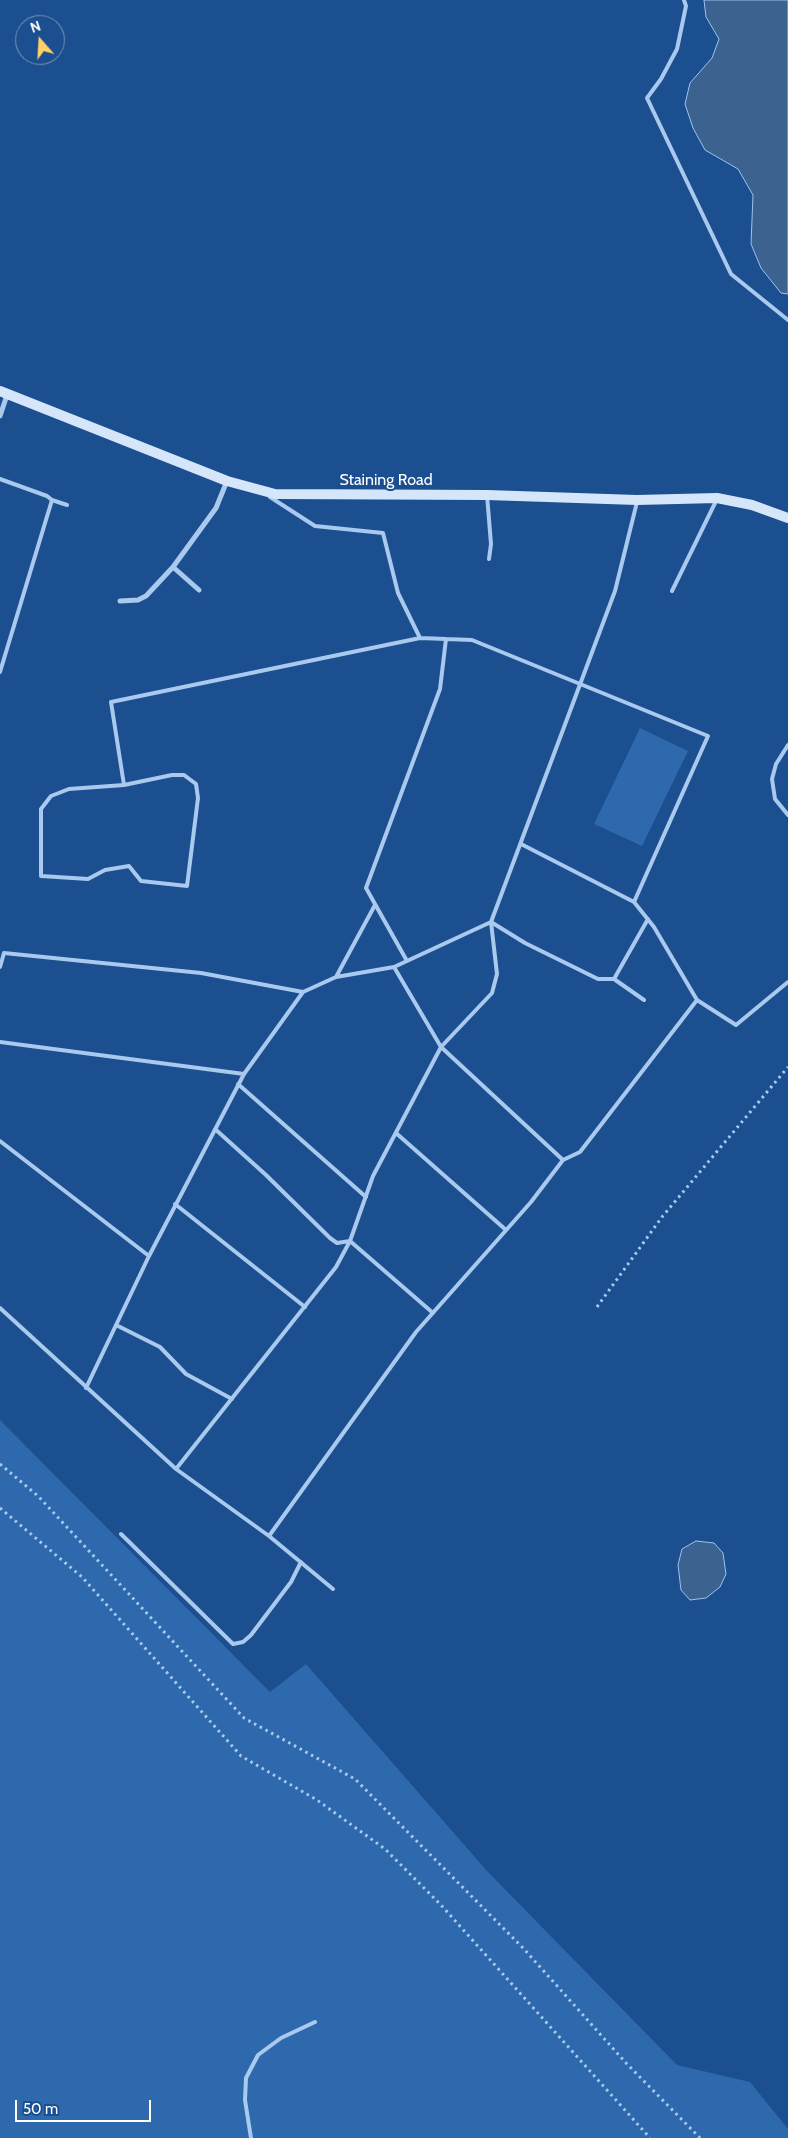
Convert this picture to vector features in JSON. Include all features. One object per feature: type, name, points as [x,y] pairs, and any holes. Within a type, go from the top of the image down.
[{"type":"street","points":[[0,416],[4,393]]},
{"type":"street","name":"Staining Road","points":[[4,393],[227,481],[262,492],[290,494],[487,495],[637,500],[717,498],[752,505],[788,518]]},
{"type":"street","points":[[120,601],[146,596],[173,567],[216,508],[227,481]]},
{"type":"street","points":[[173,567],[199,590]]},
{"type":"lane","points":[[684,0],[686,6],[677,49],[647,98],[730,274],[788,320]]},
{"type":"lane","points":[[0,479],[67,505]]},
{"type":"lane","points":[[262,492],[315,526],[384,533],[398,593],[420,638]]},
{"type":"lane","points":[[487,495],[491,544],[489,559]]},
{"type":"lane","points":[[672,591],[717,498]]},
{"type":"lane","points":[[0,672],[52,500]]},
{"type":"lane","points":[[176,1469],[336,1267],[350,1241],[373,1176],[441,1047],[492,993],[497,974],[491,922],[615,590],[637,500]]},
{"type":"lane","points":[[124,785],[111,702],[420,638],[472,640],[708,736],[634,902]]},
{"type":"lane","points":[[407,961],[366,888],[440,689],[446,639]]},
{"type":"lane","points":[[788,745],[776,764],[772,779],[776,799],[788,815]]},
{"type":"lane","points":[[184,774],[196,784],[198,798],[188,886],[141,881],[129,866],[105,870],[88,879],[41,876],[41,809],[51,796],[69,789],[124,785],[184,774]]},
{"type":"lane","points":[[521,844],[634,902],[648,919],[697,1000],[736,1025],[788,982]]},
{"type":"lane","points":[[336,977],[376,905]]},
{"type":"lane","points":[[614,979],[648,919]]},
{"type":"lane","points":[[86,1388],[149,1256],[238,1084],[303,992],[336,977],[394,967],[491,922]]},
{"type":"lane","points":[[491,922],[525,942],[598,979],[614,979],[644,1000]]},
{"type":"lane","points":[[0,968],[4,953],[201,973],[303,992]]},
{"type":"lane","points":[[394,967],[441,1047],[563,1160]]},
{"type":"lane","points":[[269,1536],[405,1347],[506,1230],[563,1160],[580,1152],[697,1000]]},
{"type":"lane","points":[[0,1042],[244,1074]]},
{"type":"lane","points":[[238,1084],[366,1197]]},
{"type":"lane","points":[[215,1129],[266,1174],[330,1238],[337,1243],[350,1241],[433,1313]]},
{"type":"lane","points":[[396,1133],[506,1230]]},
{"type":"lane","points":[[0,1140],[149,1256]]},
{"type":"lane","points":[[176,1204],[305,1307]]},
{"type":"lane","points":[[0,1308],[176,1469],[269,1536],[333,1589]]},
{"type":"lane","points":[[116,1325],[160,1348],[186,1374],[232,1399]]},
{"type":"lane","points":[[121,1534],[233,1644],[243,1642],[250,1635],[291,1582],[300,1562]]},
{"type":"lane","points":[[251,2138],[245,2100],[246,2078],[258,2055],[281,2038],[315,2022]]},
{"type":"path","points":[[596,1307],[662,1217],[788,1067]]},
{"type":"path","points":[[0,1464],[38,1496],[244,1718],[355,1779],[524,1949],[626,2062],[700,2138]]},
{"type":"path","points":[[0,1508],[82,1577],[241,1756],[317,1800],[385,1849],[441,1904],[650,2138]]},
{"type":"shaded area","points":[[704,0],[788,0],[788,294],[781,293],[761,268],[751,244],[753,195],[738,169],[705,150],[693,128],[685,104],[690,83],[712,58],[719,39],[706,17]]},
{"type":"shaded area","points":[[640,728],[688,751],[642,846],[594,824]]},
{"type":"shaded area","points":[[0,1420],[270,1692],[306,1664],[488,1872],[677,2065],[750,2082],[788,2129],[788,2138],[0,2138]]},
{"type":"shaded area","points":[[696,1541],[714,1543],[723,1553],[726,1574],[720,1587],[706,1598],[690,1600],[681,1590],[678,1565],[682,1549]]}]
